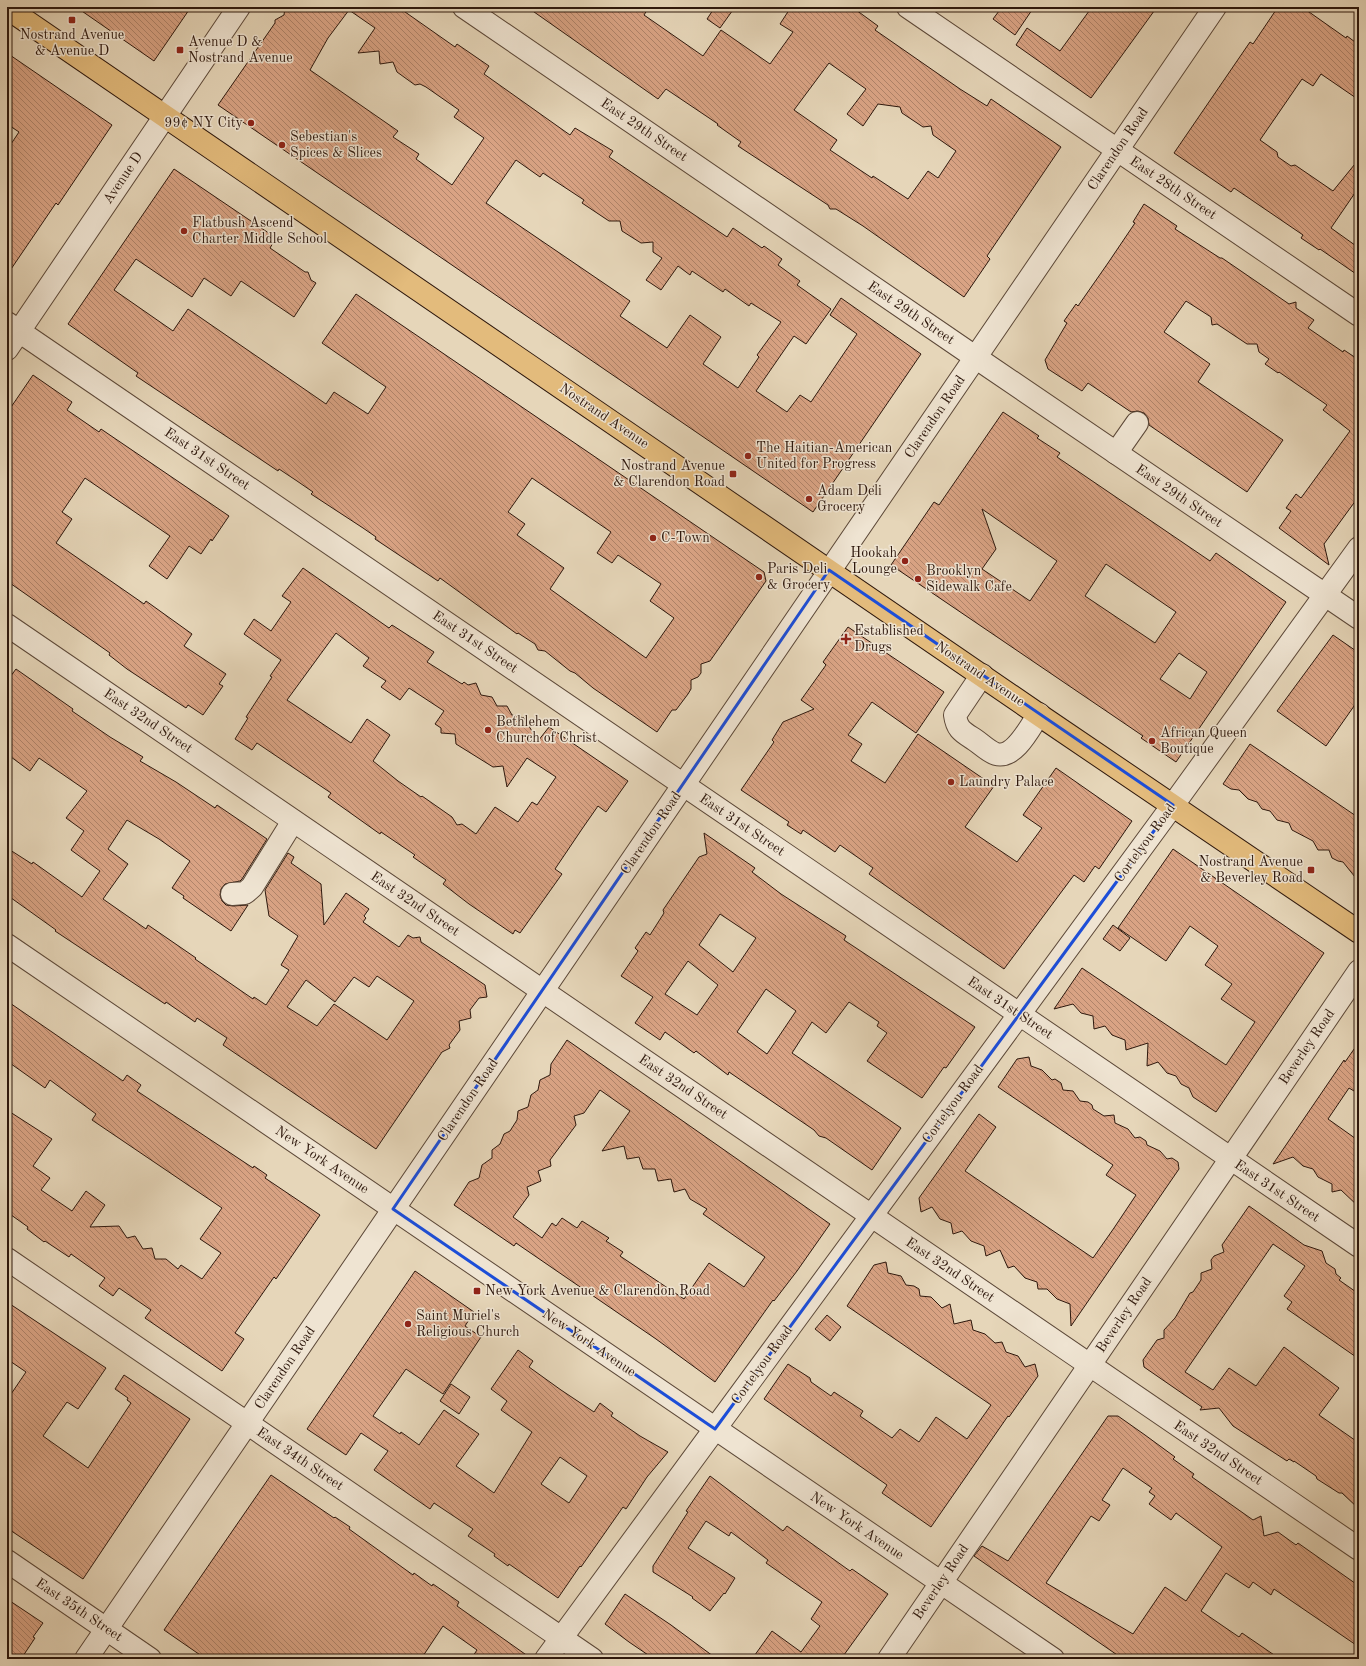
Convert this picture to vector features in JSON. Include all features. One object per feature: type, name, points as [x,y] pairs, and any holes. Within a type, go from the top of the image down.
[{"type":"main road","name":"Nostrand Avenue","points":[[7,8],[830,570],[982,676],[1359,932]]},
{"type":"street","name":"Avenue D","points":[[7,349],[13,327],[165,116],[239,7]]},
{"type":"street","name":"East 29th Street","points":[[464,7],[1359,618]]},
{"type":"street","name":"East 28th Street","points":[[908,7],[1359,315]]},
{"type":"street","name":"Clarendon Road","points":[[86,1659],[1215,7]]},
{"type":"street","name":"East 31st Street","points":[[13,327],[1359,1246]]},
{"type":"street","points":[[1116,453],[1137,423]]},
{"type":"street","name":"Cortelyou Road","points":[[546,1659],[1173,805],[1359,548]]},
{"type":"street","name":"East 32nd Street","points":[[7,625],[1359,1549]]},
{"type":"street","points":[[982,676],[955,715],[956,724],[961,731],[995,754],[1006,754],[1016,748],[1039,714]]},
{"type":"street","points":[[232,894],[245,892],[252,887],[293,821]]},
{"type":"street","name":"New York Avenue","points":[[7,945],[1053,1659]]},
{"type":"street","name":"Beverley Road","points":[[889,1659],[1359,971]]},
{"type":"street","name":"East 34th Street","points":[[7,1259],[592,1659]]},
{"type":"street","name":"East 35th Street","points":[[7,1561],[150,1659]]},
{"type":"highlighted area","points":[[829,570],[1173,805],[715,1429],[393,1209]]},
{"type":"building","points":[[76,7],[191,7],[154,61]]},
{"type":"building","points":[[285,7],[398,7],[455,47],[457,44],[489,66],[484,74],[570,135],[575,128],[613,151],[609,157],[727,237],[733,228],[762,248],[764,246],[782,259],[778,265],[800,281],[797,285],[831,309],[806,344],[794,336],[756,391],[787,412],[800,395],[811,402],[857,334],[830,315],[841,298],[921,354],[813,512],[218,105],[275,23],[275,20],[284,15]],"holes":[[[349,10],[375,28],[358,53],[379,51],[380,64],[393,62],[397,72],[415,85],[420,84],[426,87],[459,110],[454,117],[484,138],[452,185],[416,159],[419,154],[393,137],[398,131],[310,70],[328,38]],[[516,160],[540,177],[543,173],[584,200],[582,203],[609,221],[620,221],[622,231],[641,243],[653,242],[653,252],[662,258],[646,280],[661,290],[678,266],[690,275],[692,271],[723,292],[725,289],[749,306],[751,303],[781,322],[757,355],[759,357],[738,388],[703,364],[721,337],[690,315],[667,348],[620,316],[630,301],[486,203]]]},
{"type":"building","points":[[527,7],[649,7],[644,15],[703,56],[721,30],[770,64],[793,32],[780,24],[791,7],[852,7],[878,26],[875,30],[960,89],[987,106],[991,99],[1061,147],[987,256],[990,259],[964,297],[863,226],[836,209],[830,209],[828,205],[738,146],[741,142],[717,125],[718,124],[666,89],[658,99]],"holes":[[[829,63],[866,89],[847,114],[863,126],[878,104],[900,107],[902,113],[923,127],[931,126],[933,135],[956,151],[938,178],[928,171],[908,199],[873,176],[872,178],[830,150],[837,140],[794,110]]]},
{"type":"building","points":[[715,7],[735,7],[720,28],[707,19]]},
{"type":"building","points":[[1002,7],[1034,7],[1015,35],[993,19]]},
{"type":"building","points":[[1092,7],[1157,7],[1091,98],[1016,45],[1027,28],[1060,51]]},
{"type":"building","points":[[1278,7],[1302,7],[1346,38],[1347,36],[1359,45],[1359,100],[1321,74],[1313,86],[1302,79],[1260,140],[1277,152],[1278,157],[1291,166],[1295,165],[1333,191],[1359,159],[1359,187],[1331,228],[1359,248],[1359,276],[1320,249],[1319,250],[1301,238],[1303,235],[1234,188],[1231,192],[1174,153],[1250,42],[1253,44]]},
{"type":"building","points":[[7,53],[112,125],[58,205],[56,203],[7,275],[7,150],[19,132],[7,124]]},
{"type":"building","points":[[174,169],[276,238],[270,248],[305,272],[308,272],[311,280],[316,283],[294,317],[241,281],[231,296],[204,278],[192,297],[136,259],[114,290],[173,331],[188,309],[326,404],[334,392],[368,414],[386,387],[322,343],[356,294],[764,572],[766,581],[710,661],[701,664],[701,673],[698,677],[691,680],[691,689],[688,694],[676,710],[672,710],[657,732],[593,688],[545,651],[538,650],[535,644],[518,633],[517,634],[440,578],[438,581],[375,539],[376,537],[363,528],[311,494],[313,492],[297,481],[279,469],[278,471],[136,376],[138,373],[68,324]],"holes":[[[532,478],[611,532],[597,553],[612,563],[618,555],[661,584],[650,601],[674,618],[646,658],[550,589],[564,568],[517,535],[525,524],[508,512]]]},
{"type":"building","points":[[1144,204],[1177,226],[1175,229],[1222,258],[1289,304],[1296,302],[1296,308],[1314,320],[1308,328],[1343,352],[1344,350],[1359,360],[1359,496],[1324,544],[1329,565],[1279,528],[1291,511],[1286,508],[1296,494],[1301,498],[1350,431],[1323,410],[1327,405],[1265,364],[1269,359],[1259,352],[1257,344],[1247,344],[1217,324],[1212,325],[1211,317],[1186,301],[1164,332],[1210,364],[1198,382],[1283,440],[1247,492],[1149,425],[1148,418],[1144,413],[1138,411],[1131,412],[1088,383],[1082,391],[1048,369],[1045,360],[1067,323],[1064,321],[1076,304],[1078,306],[1108,263],[1135,223],[1133,222]]},
{"type":"building","points":[[33,375],[72,402],[67,410],[99,432],[101,429],[229,516],[201,554],[189,546],[167,579],[149,566],[170,536],[85,478],[62,512],[72,519],[56,543],[144,604],[146,601],[192,634],[184,646],[226,674],[219,684],[223,686],[203,715],[188,705],[186,708],[127,669],[109,655],[110,653],[7,581],[7,413]]},
{"type":"building","points":[[1003,412],[1039,436],[1037,438],[1060,453],[1057,457],[1210,561],[1216,553],[1286,602],[1176,762],[1141,738],[1143,736],[891,565],[934,502],[939,505]],"holes":[[[982,509],[1057,561],[1030,601],[982,569],[996,549]],[[1106,564],[1176,612],[1155,643],[1085,596]],[[1179,653],[1207,672],[1190,699],[1160,679]]]},
{"type":"building","points":[[303,568],[389,628],[392,625],[434,652],[427,662],[462,684],[464,682],[468,685],[476,683],[481,695],[492,697],[497,706],[507,706],[512,715],[524,718],[538,741],[549,727],[628,781],[606,812],[598,806],[555,869],[562,874],[520,933],[515,930],[513,934],[469,904],[443,884],[446,880],[413,857],[415,855],[381,832],[380,834],[328,797],[331,793],[257,743],[252,750],[235,739],[248,718],[246,717],[272,677],[270,676],[281,660],[244,634],[254,619],[271,631],[291,602],[282,596]],"holes":[[[336,633],[369,658],[363,666],[386,681],[381,687],[400,700],[409,688],[444,711],[435,724],[441,728],[441,733],[455,734],[456,744],[493,767],[503,766],[507,787],[527,758],[556,777],[537,805],[532,802],[518,822],[495,807],[476,834],[462,824],[457,825],[452,817],[398,781],[373,761],[390,735],[367,719],[351,743],[287,700]]]},
{"type":"building","points":[[848,627],[944,692],[916,733],[872,702],[848,735],[862,744],[851,761],[885,783],[918,734],[994,786],[965,827],[1017,862],[1042,828],[1023,815],[1056,768],[1132,821],[1099,869],[1095,866],[1084,882],[1074,875],[1004,969],[869,874],[873,868],[840,845],[835,852],[803,830],[801,834],[787,825],[789,822],[741,790],[774,742],[772,740],[783,722],[814,709],[801,700],[826,665],[823,662]]},
{"type":"building","points":[[1333,635],[1359,653],[1359,699],[1326,746],[1277,711]]},
{"type":"building","points":[[16,669],[73,709],[72,711],[143,757],[140,761],[176,782],[215,808],[217,805],[267,839],[242,879],[240,881],[225,884],[221,889],[220,895],[222,901],[226,905],[248,905],[231,931],[183,898],[184,896],[172,888],[190,861],[159,839],[127,820],[108,849],[128,864],[103,899],[146,929],[148,925],[253,999],[254,997],[266,1005],[289,970],[281,965],[298,936],[269,916],[265,890],[288,853],[294,857],[291,863],[321,884],[324,925],[346,893],[369,909],[364,916],[366,918],[363,922],[399,947],[408,935],[413,938],[420,937],[421,942],[485,985],[487,997],[479,998],[470,1010],[471,1018],[459,1021],[460,1030],[449,1045],[450,1048],[442,1052],[376,1149],[223,1045],[227,1038],[197,1018],[195,1022],[166,1002],[165,1004],[55,931],[56,930],[7,895],[7,848],[32,864],[33,862],[82,897],[100,871],[71,850],[84,831],[66,818],[87,791],[39,758],[30,771],[7,754],[7,681]],"holes":[[[377,976],[414,1001],[387,1040],[334,1004],[317,1026],[287,1007],[306,980],[335,1002],[354,977],[369,987]]]},
{"type":"building","points":[[1250,744],[1359,818],[1359,882],[1343,862],[1332,858],[1329,850],[1318,850],[1313,841],[1292,830],[1289,823],[1277,820],[1270,811],[1262,809],[1257,802],[1248,799],[1239,790],[1231,789],[1223,784]]},
{"type":"building","points":[[704,833],[755,868],[752,872],[781,894],[846,936],[844,940],[975,1027],[946,1068],[944,1067],[922,1098],[867,1061],[887,1033],[877,1026],[879,1022],[849,1002],[826,1033],[812,1022],[792,1053],[901,1128],[872,1170],[826,1138],[819,1136],[814,1130],[729,1072],[728,1075],[696,1051],[694,1053],[665,1032],[660,1040],[635,1023],[653,997],[621,976],[638,951],[635,948],[646,932],[650,935],[664,913],[663,910],[699,857],[707,854]],"holes":[[[720,914],[756,938],[733,972],[699,945]],[[688,961],[718,985],[697,1015],[665,994]],[[766,989],[796,1011],[767,1054],[737,1032]]]},
{"type":"building","points":[[1173,849],[1324,953],[1216,1112],[1193,1097],[1189,1088],[1181,1084],[1176,1076],[1167,1073],[1158,1062],[1147,1066],[1148,1043],[1126,1050],[1125,1040],[1112,1035],[1105,1026],[1094,1029],[1093,1016],[1081,1013],[1073,1004],[1054,1009],[1082,968],[1226,1065],[1255,1022],[1221,999],[1232,984],[1205,965],[1218,946],[1190,926],[1166,961],[1118,928]]},
{"type":"building","points":[[1113,925],[1130,938],[1120,951],[1103,939]]},
{"type":"building","points":[[7,1001],[123,1081],[127,1075],[141,1085],[137,1091],[253,1168],[254,1166],[267,1175],[265,1178],[320,1215],[276,1279],[274,1277],[235,1333],[244,1339],[222,1371],[145,1318],[151,1310],[119,1288],[113,1296],[99,1286],[105,1278],[71,1254],[69,1257],[45,1241],[44,1242],[27,1229],[28,1227],[7,1212],[7,1110],[52,1139],[33,1166],[50,1178],[41,1190],[72,1211],[86,1191],[105,1205],[90,1227],[119,1226],[127,1238],[135,1236],[143,1249],[152,1248],[155,1259],[166,1259],[178,1269],[181,1265],[202,1279],[221,1253],[200,1239],[222,1208],[92,1120],[96,1114],[50,1080],[45,1088],[7,1061]]},
{"type":"building","points":[[567,1040],[830,1224],[797,1271],[774,1301],[773,1300],[715,1382],[656,1339],[516,1243],[514,1246],[454,1205],[469,1182],[479,1178],[482,1165],[492,1158],[492,1150],[500,1144],[504,1134],[510,1131],[517,1120],[518,1111],[528,1107],[531,1095],[538,1090],[540,1080],[550,1075],[551,1064]],"holes":[[[600,1090],[630,1111],[602,1151],[624,1146],[627,1159],[639,1157],[643,1169],[655,1169],[658,1181],[671,1179],[674,1192],[685,1189],[690,1199],[707,1209],[703,1214],[765,1257],[744,1287],[709,1263],[684,1299],[620,1256],[623,1252],[606,1241],[609,1238],[582,1221],[577,1228],[562,1218],[556,1226],[552,1223],[542,1238],[513,1217],[529,1195],[527,1187],[541,1181],[538,1171],[551,1166],[550,1160],[576,1125],[574,1116],[584,1113]]]},
{"type":"building","points":[[1359,1042],[1359,1094],[1349,1088],[1328,1119],[1359,1141],[1359,1207],[1341,1190],[1332,1192],[1332,1184],[1318,1177],[1313,1169],[1303,1166],[1293,1157],[1273,1164],[1344,1060],[1345,1062]]},
{"type":"building","points":[[1029,1057],[1031,1066],[1042,1070],[1052,1080],[1055,1079],[1061,1083],[1063,1090],[1073,1091],[1080,1101],[1088,1102],[1092,1105],[1093,1109],[1104,1116],[1114,1115],[1115,1123],[1128,1129],[1135,1138],[1140,1137],[1146,1141],[1147,1145],[1160,1151],[1167,1159],[1172,1158],[1178,1162],[1179,1169],[1071,1326],[1070,1304],[1057,1299],[1047,1289],[1038,1289],[1037,1282],[1025,1278],[1014,1266],[1008,1268],[1000,1250],[986,1256],[984,1246],[971,1241],[962,1231],[953,1234],[951,1223],[940,1219],[932,1207],[921,1212],[919,1198],[979,1114],[996,1127],[965,1171],[1093,1258],[1114,1228],[1136,1195],[1106,1175],[1113,1165],[998,1087],[1017,1059]]},
{"type":"building","points":[[1249,1206],[1304,1245],[1322,1251],[1326,1263],[1335,1269],[1336,1274],[1341,1278],[1339,1280],[1359,1294],[1359,1359],[1287,1309],[1292,1302],[1284,1296],[1305,1266],[1273,1244],[1185,1372],[1213,1390],[1229,1368],[1256,1386],[1284,1347],[1339,1388],[1319,1415],[1359,1443],[1359,1509],[1342,1493],[1339,1493],[1317,1479],[1316,1476],[1294,1461],[1289,1459],[1287,1461],[1233,1426],[1219,1408],[1200,1410],[1202,1407],[1144,1367],[1143,1360],[1157,1340],[1164,1338],[1164,1330],[1175,1318],[1190,1293],[1193,1292],[1201,1280],[1201,1273],[1212,1269],[1211,1260],[1214,1256],[1224,1252],[1222,1245]]},
{"type":"building","points":[[886,1262],[888,1273],[901,1276],[906,1285],[914,1286],[919,1289],[920,1296],[931,1297],[942,1308],[950,1304],[954,1324],[971,1320],[973,1330],[985,1334],[995,1343],[1002,1342],[1006,1352],[1018,1356],[1025,1367],[1035,1364],[1038,1376],[1009,1417],[1008,1416],[931,1527],[882,1493],[887,1485],[764,1399],[788,1364],[810,1378],[811,1382],[831,1396],[834,1392],[863,1411],[860,1416],[892,1438],[900,1429],[919,1442],[936,1417],[967,1439],[991,1405],[847,1306],[874,1265]]},
{"type":"building","points":[[415,1271],[474,1312],[465,1326],[481,1337],[443,1394],[406,1369],[373,1416],[400,1434],[401,1432],[419,1445],[444,1410],[479,1434],[456,1466],[494,1493],[532,1432],[501,1410],[507,1401],[491,1389],[518,1350],[533,1361],[529,1367],[561,1390],[594,1412],[600,1403],[613,1413],[611,1416],[640,1436],[668,1452],[647,1477],[626,1509],[623,1507],[558,1598],[509,1564],[508,1566],[494,1556],[495,1554],[468,1536],[473,1529],[434,1503],[430,1509],[374,1470],[388,1451],[361,1433],[346,1455],[307,1429]],"holes":[[[560,1457],[587,1476],[569,1503],[541,1484]]]},
{"type":"building","points":[[7,1302],[106,1368],[78,1409],[67,1402],[43,1436],[88,1468],[131,1403],[127,1400],[128,1398],[115,1389],[124,1375],[190,1419],[83,1579],[7,1528],[7,1400],[26,1372],[7,1359]]},
{"type":"building","points":[[827,1315],[841,1327],[830,1341],[815,1329]]},
{"type":"building","points":[[451,1384],[470,1397],[459,1414],[440,1401]]},
{"type":"building","points":[[1108,1416],[1118,1416],[1175,1457],[1173,1459],[1194,1474],[1192,1477],[1253,1520],[1261,1516],[1264,1536],[1278,1532],[1296,1545],[1298,1543],[1359,1586],[1359,1647],[1274,1589],[1271,1595],[1253,1582],[1249,1588],[1226,1573],[1201,1611],[1239,1637],[1242,1633],[1280,1659],[1123,1659],[974,1556],[982,1546],[1008,1561]],"holes":[[[1123,1468],[1152,1488],[1149,1492],[1155,1496],[1149,1504],[1171,1520],[1176,1513],[1222,1547],[1186,1601],[1165,1587],[1133,1634],[1046,1583],[1091,1516],[1099,1521],[1110,1505],[1102,1500]]]},
{"type":"building","points":[[271,1475],[334,1518],[335,1517],[350,1527],[349,1529],[413,1575],[414,1573],[432,1586],[433,1584],[459,1602],[457,1606],[532,1659],[471,1659],[477,1650],[443,1626],[421,1659],[206,1659],[164,1630]]},
{"type":"building","points":[[710,1476],[783,1531],[787,1526],[850,1571],[852,1569],[888,1594],[841,1659],[752,1659],[772,1631],[801,1652],[820,1626],[811,1619],[822,1602],[766,1563],[768,1560],[731,1532],[729,1536],[706,1521],[688,1548],[735,1578],[725,1594],[724,1593],[710,1611],[692,1598],[693,1597],[653,1572],[653,1566],[688,1512],[686,1511]]},
{"type":"building","points":[[625,1594],[671,1625],[717,1659],[654,1659],[629,1642],[605,1624]]},
{"type":"building","points":[[7,1599],[43,1623],[33,1637],[35,1638],[21,1659],[7,1659]]},
{"type":"place","name":"Nostrand Avenue & Avenue D","points":[[72,20]]},
{"type":"place","name":"Avenue D & Nostrand Avenue","points":[[180,50]]},
{"type":"place","name":"99¢ NY City","points":[[251,123]]},
{"type":"place","name":"Sebestian's Spices & Slices","points":[[282,145]]},
{"type":"place","name":"Flatbush Ascend Charter Middle School","points":[[184,231]]},
{"type":"place","name":"The Haitian-American United for Progress","points":[[748,456]]},
{"type":"place","name":"Nostrand Avenue & Clarendon Road","points":[[733,474]]},
{"type":"place","name":"Adam Deli Grocery","points":[[809,499]]},
{"type":"place","name":"C-Town","points":[[653,538]]},
{"type":"place","name":"Hookah Lounge","points":[[905,561]]},
{"type":"place","name":"Paris Deli & Grocery","points":[[759,577]]},
{"type":"place","name":"Brooklyn Sidewalk Cafe","points":[[918,579]]},
{"type":"place","name":"Established Drugs","points":[[846,639]]},
{"type":"place","name":"Bethlehem Church of Christ","points":[[488,730]]},
{"type":"place","name":"African Queen Boutique","points":[[1152,741]]},
{"type":"place","name":"Laundry Palace","points":[[951,782]]},
{"type":"place","name":"Nostrand Avenue & Beverley Road","points":[[1311,870]]},
{"type":"place","name":"New York Avenue & Clarendon Road","points":[[477,1291]]},
{"type":"place","name":"Saint Muriel's Religious Church","points":[[408,1324]]}]
